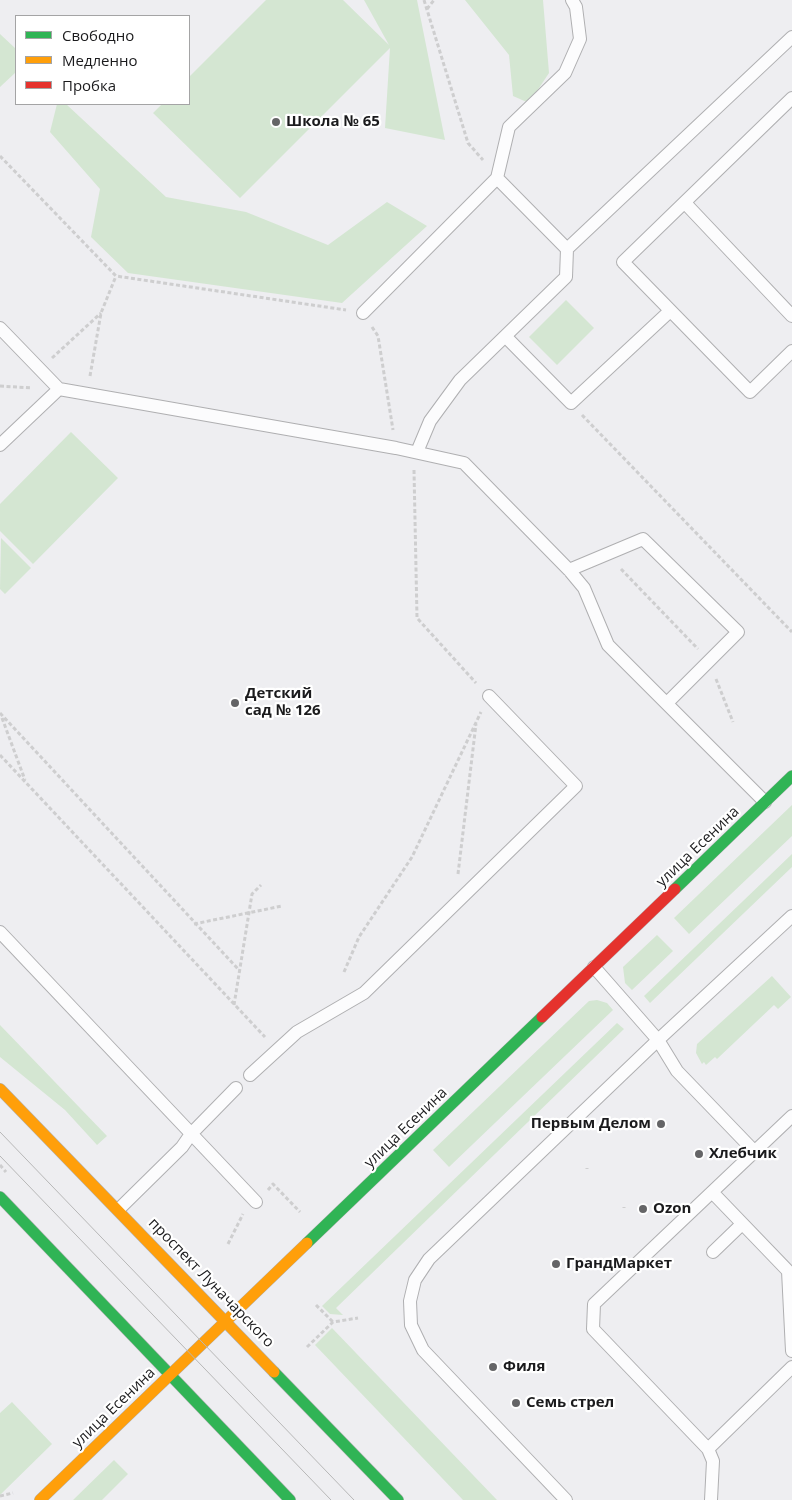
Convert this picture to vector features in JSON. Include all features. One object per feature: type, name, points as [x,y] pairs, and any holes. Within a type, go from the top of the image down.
[{"type":"street","name":"улица Есенина","points":[[40,1500],[792,776]]},
{"type":"street","name":"проспект Луначарского","points":[[0,1088],[119,1209],[398,1500]]},
{"type":"street","points":[[0,1197],[290,1500]]},
{"type":"lane","points":[[363,313],[497,178],[508,127],[565,72],[580,40],[576,7],[572,0]]},
{"type":"lane","points":[[417,452],[430,421],[460,380],[566,277],[567,249],[792,38]]},
{"type":"lane","points":[[792,98],[623,262],[750,392],[792,351]]},
{"type":"lane","points":[[497,178],[567,249]]},
{"type":"lane","points":[[685,203],[792,316]]},
{"type":"lane","points":[[506,336],[571,403],[670,311]]},
{"type":"lane","points":[[0,328],[58,389],[396,448],[464,463],[569,570],[584,588],[608,645],[766,802]]},
{"type":"lane","points":[[0,445],[58,389]]},
{"type":"lane","points":[[569,570],[643,539],[738,632],[667,703]]},
{"type":"lane","points":[[250,1075],[297,1032],[364,993],[576,786],[489,696]]},
{"type":"lane","points":[[566,1500],[423,1350],[412,1325],[410,1301],[415,1280],[429,1259],[658,1040],[792,916]]},
{"type":"lane","points":[[0,932],[256,1202]]},
{"type":"lane","points":[[594,967],[658,1040],[677,1071],[754,1151]]},
{"type":"lane","points":[[119,1209],[182,1147],[191,1134],[236,1088]]},
{"type":"lane","points":[[711,1500],[713,1461],[708,1449],[593,1329],[594,1304],[792,1116]]},
{"type":"lane","points":[[712,1192],[788,1271],[792,1351]]},
{"type":"lane","points":[[713,1252],[742,1224]]},
{"type":"lane","points":[[708,1449],[792,1367]]},
{"type":"path","points":[[424,0],[468,143],[497,178]]},
{"type":"path","points":[[426,9],[434,0]]},
{"type":"path","points":[[0,156],[116,276],[363,313],[378,336],[396,448]]},
{"type":"path","points":[[87,394],[101,313],[116,276]]},
{"type":"path","points":[[39,369],[101,313]]},
{"type":"path","points":[[571,403],[792,632]]},
{"type":"path","points":[[344,972],[359,937],[412,857],[489,696],[417,618],[414,470],[417,452]]},
{"type":"path","points":[[585,563],[615,563],[709,660],[733,722]]},
{"type":"path","points":[[1,714],[26,784]]},
{"type":"path","points":[[1,714],[194,924],[239,970]]},
{"type":"path","points":[[454,905],[477,721]]},
{"type":"path","points":[[0,756],[277,1050]]},
{"type":"path","points":[[234,1005],[252,894],[261,885]]},
{"type":"path","points":[[194,924],[282,906]]},
{"type":"path","points":[[256,1202],[273,1184],[300,1212]]},
{"type":"path","points":[[228,1244],[240,1217]]},
{"type":"path","points":[[316,1305],[333,1322]]},
{"type":"path","points":[[307,1347],[333,1322],[358,1318]]},
{"type":"path","points":[[0,1496],[13,1493]]},
{"type":"green space","points":[[266,0],[343,0],[389,45],[364,0],[417,0],[445,140],[385,128],[390,48],[240,198],[153,113],[161,105],[190,105],[190,76]]},
{"type":"green space","points":[[465,0],[543,0],[549,73],[529,103],[513,96],[509,55]]},
{"type":"green space","points":[[0,34],[15,48],[15,73],[0,87]]},
{"type":"green space","points":[[57,105],[67,105],[166,197],[246,212],[328,245],[387,202],[427,226],[342,303],[128,273],[91,237],[100,189],[50,132]]},
{"type":"green space","points":[[566,300],[594,328],[557,365],[529,337]]},
{"type":"green space","points":[[71,432],[118,478],[33,564],[0,531],[0,504]]},
{"type":"green space","points":[[1,538],[31,568],[5,594],[0,589]]},
{"type":"green space","points":[[792,805],[792,836],[689,934],[674,918]]},
{"type":"green space","points":[[792,854],[792,867],[650,1003],[644,996]]},
{"type":"green space","points":[[657,935],[673,951],[632,990],[625,983],[623,967]]},
{"type":"green space","points":[[772,976],[791,997],[778,1009],[774,1005],[717,1059],[715,1057],[706,1065],[704,1062],[702,1064],[696,1053],[697,1044]]},
{"type":"green space","points":[[597,1000],[607,1003],[613,1010],[449,1167],[433,1150],[589,1001]]},
{"type":"green space","points":[[617,1023],[624,1029],[336,1308],[343,1315],[330,1314],[322,1306]]},
{"type":"green space","points":[[0,1025],[107,1136],[97,1145],[65,1110],[0,1057]]},
{"type":"green space","points":[[332,1328],[497,1500],[463,1500],[315,1345]]},
{"type":"green space","points":[[12,1402],[52,1444],[0,1495],[0,1413]]},
{"type":"green space","points":[[114,1460],[128,1474],[102,1500],[73,1500]]},
{"type":"tram line","points":[[0,1132],[354,1500]]},
{"type":"tram line","points":[[0,1156],[331,1500]]},
{"type":"traffic: fast","points":[[675,889],[792,776]]},
{"type":"traffic: fast","points":[[307,1243],[542,1017]]},
{"type":"traffic: fast","points":[[0,1197],[290,1500]]},
{"type":"traffic: fast","points":[[274,1372],[398,1500]]},
{"type":"traffic: slow","points":[[0,1089],[274,1372]]},
{"type":"traffic: slow","points":[[40,1500],[307,1243]]},
{"type":"traffic: jam","points":[[542,1017],[675,889]]},
{"type":"place","name":"Школа № 65","points":[[276,122]]},
{"type":"place","name":"Детский сад № 126","points":[[235,703]]},
{"type":"place","name":"Первым Делом","points":[[661,1124]]},
{"type":"place","name":"Хлебчик","points":[[699,1154]]},
{"type":"place","name":"Ozon","points":[[643,1209]]},
{"type":"place","name":"ГрандМаркет","points":[[556,1264]]},
{"type":"place","name":"Филя","points":[[493,1367]]},
{"type":"place","name":"Семь стрел","points":[[516,1403]]}]
